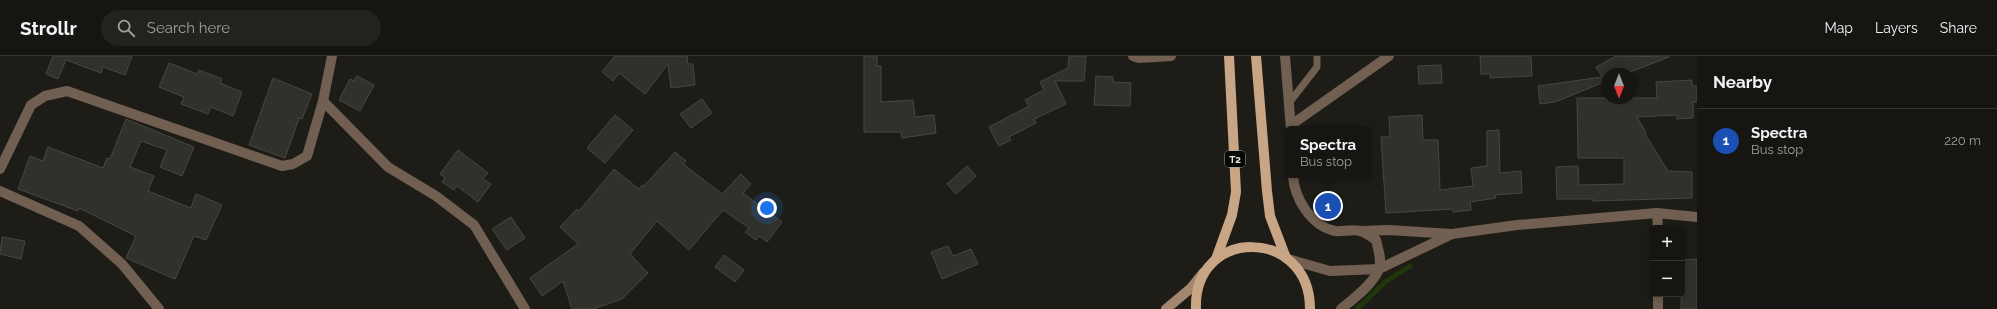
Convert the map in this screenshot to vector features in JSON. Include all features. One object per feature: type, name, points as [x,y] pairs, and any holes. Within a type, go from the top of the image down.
[{"type":"main road","name":"T2","points":[[1216,259],[1232,215],[1236,192],[1229,56]]},
{"type":"main road","points":[[1256,56],[1264,170],[1270,216],[1287,258]]},
{"type":"main road","points":[[1166,309],[1191,288],[1216,259],[1239,248],[1251,246],[1275,250],[1287,258],[1304,276],[1308,286],[1310,309]]},
{"type":"main road","points":[[1196,309],[1200,284],[1208,267]]},
{"type":"street","points":[[0,169],[31,105],[45,96],[67,91],[282,166],[293,164],[307,156],[323,101],[332,56]]},
{"type":"street","points":[[1133,56],[1139,58],[1170,56]]},
{"type":"street","points":[[1285,56],[1291,126]]},
{"type":"street","points":[[1292,126],[1389,56]]},
{"type":"street","points":[[323,101],[388,167],[436,196],[474,225],[525,309]]},
{"type":"street","points":[[1294,178],[1300,202],[1308,214],[1322,225],[1334,230],[1389,230],[1452,234],[1517,225],[1657,213],[1697,217]]},
{"type":"street","points":[[0,191],[79,226],[122,264],[159,309]]},
{"type":"street","points":[[1657,213],[1658,225]]},
{"type":"street","points":[[1341,309],[1365,290],[1379,269],[1380,256],[1376,240],[1361,231]]},
{"type":"street","points":[[1287,258],[1330,271],[1379,269],[1452,234]]},
{"type":"street","points":[[1658,297],[1658,309]]},
{"type":"lane","points":[[1289,103],[1317,67],[1316,56]]},
{"type":"building","points":[[53,56],[132,56],[125,75],[103,67],[101,73],[66,60],[58,79],[46,74]]},
{"type":"building","points":[[615,56],[687,56],[688,64],[693,64],[695,85],[671,88],[668,64],[645,94],[619,73],[613,81],[602,72]]},
{"type":"building","points":[[864,56],[877,56],[877,66],[881,66],[881,102],[913,100],[915,117],[934,115],[936,133],[902,138],[901,132],[864,132]]},
{"type":"building","points":[[1069,56],[1086,56],[1084,81],[1055,81],[1066,104],[1034,119],[1036,123],[1009,137],[1011,140],[999,146],[989,127],[1029,106],[1025,100],[1044,90],[1040,82],[1068,68]]},
{"type":"building","points":[[1480,56],[1531,56],[1532,76],[1490,78],[1490,74],[1481,74]]},
{"type":"building","points":[[1616,56],[1669,57],[1637,69],[1637,68],[1601,68],[1601,75],[1596,67]]},
{"type":"building","points":[[169,63],[197,74],[199,70],[222,79],[220,83],[242,92],[233,116],[211,107],[208,114],[181,104],[184,97],[159,87]]},
{"type":"building","points":[[1441,65],[1442,83],[1419,84],[1418,66]]},
{"type":"building","points":[[357,76],[374,85],[360,111],[339,100],[350,79],[354,81]]},
{"type":"building","points":[[1096,76],[1113,77],[1113,82],[1131,83],[1130,106],[1094,105]]},
{"type":"building","points":[[1601,77],[1601,83],[1555,102],[1540,104],[1538,86]]},
{"type":"building","points":[[273,78],[312,94],[302,119],[299,118],[285,158],[249,145]]},
{"type":"building","points":[[1692,80],[1692,86],[1697,86],[1697,102],[1693,102],[1693,118],[1677,119],[1677,115],[1637,117],[1646,133],[1645,134],[1668,171],[1692,172],[1692,198],[1593,201],[1593,199],[1557,199],[1556,167],[1578,166],[1579,185],[1624,184],[1624,158],[1578,158],[1577,98],[1601,98],[1601,104],[1637,104],[1637,98],[1657,98],[1656,82]]},
{"type":"building","points":[[702,99],[712,113],[691,128],[680,114]]},
{"type":"building","points":[[615,115],[633,130],[605,163],[587,148]]},
{"type":"building","points":[[1422,115],[1423,140],[1438,140],[1440,190],[1473,186],[1471,168],[1487,166],[1487,131],[1499,130],[1500,173],[1521,171],[1522,193],[1495,195],[1496,198],[1470,202],[1471,210],[1453,212],[1453,209],[1386,213],[1381,137],[1390,137],[1389,117]]},
{"type":"building","points":[[126,119],[194,147],[182,176],[160,167],[167,150],[141,141],[130,167],[154,176],[148,191],[191,208],[196,194],[222,205],[206,240],[194,236],[175,279],[126,258],[136,236],[79,208],[78,211],[18,189],[30,156],[43,161],[48,147],[103,168],[107,158],[110,159]]},
{"type":"building","points":[[458,150],[488,173],[483,179],[491,184],[478,202],[457,186],[454,190],[442,182],[445,178],[440,174]]},
{"type":"building","points":[[675,152],[686,161],[683,164],[722,194],[741,174],[751,184],[743,193],[782,222],[767,242],[759,236],[756,240],[745,232],[749,228],[723,210],[689,250],[657,221],[630,254],[648,273],[622,299],[593,309],[572,309],[563,281],[542,296],[530,278],[578,244],[560,227],[577,209],[579,211],[614,169],[639,189],[642,185],[644,186]]},
{"type":"building","points":[[967,166],[976,176],[956,194],[947,184]]},
{"type":"building","points":[[511,217],[525,238],[507,250],[492,229]]},
{"type":"building","points":[[2,237],[25,241],[21,259],[0,254]]},
{"type":"building","points":[[948,246],[953,256],[971,249],[978,264],[942,279],[931,252]]},
{"type":"building","points":[[724,255],[744,270],[735,282],[715,267]]},
{"type":"building","points":[[1697,259],[1697,309],[1681,309],[1681,297],[1685,297],[1685,260]]},
{"type":"waterway","points":[[1357,309],[1385,282],[1410,266]]},
{"type":"place","name":"Spectra","points":[[1328,206]]}]
